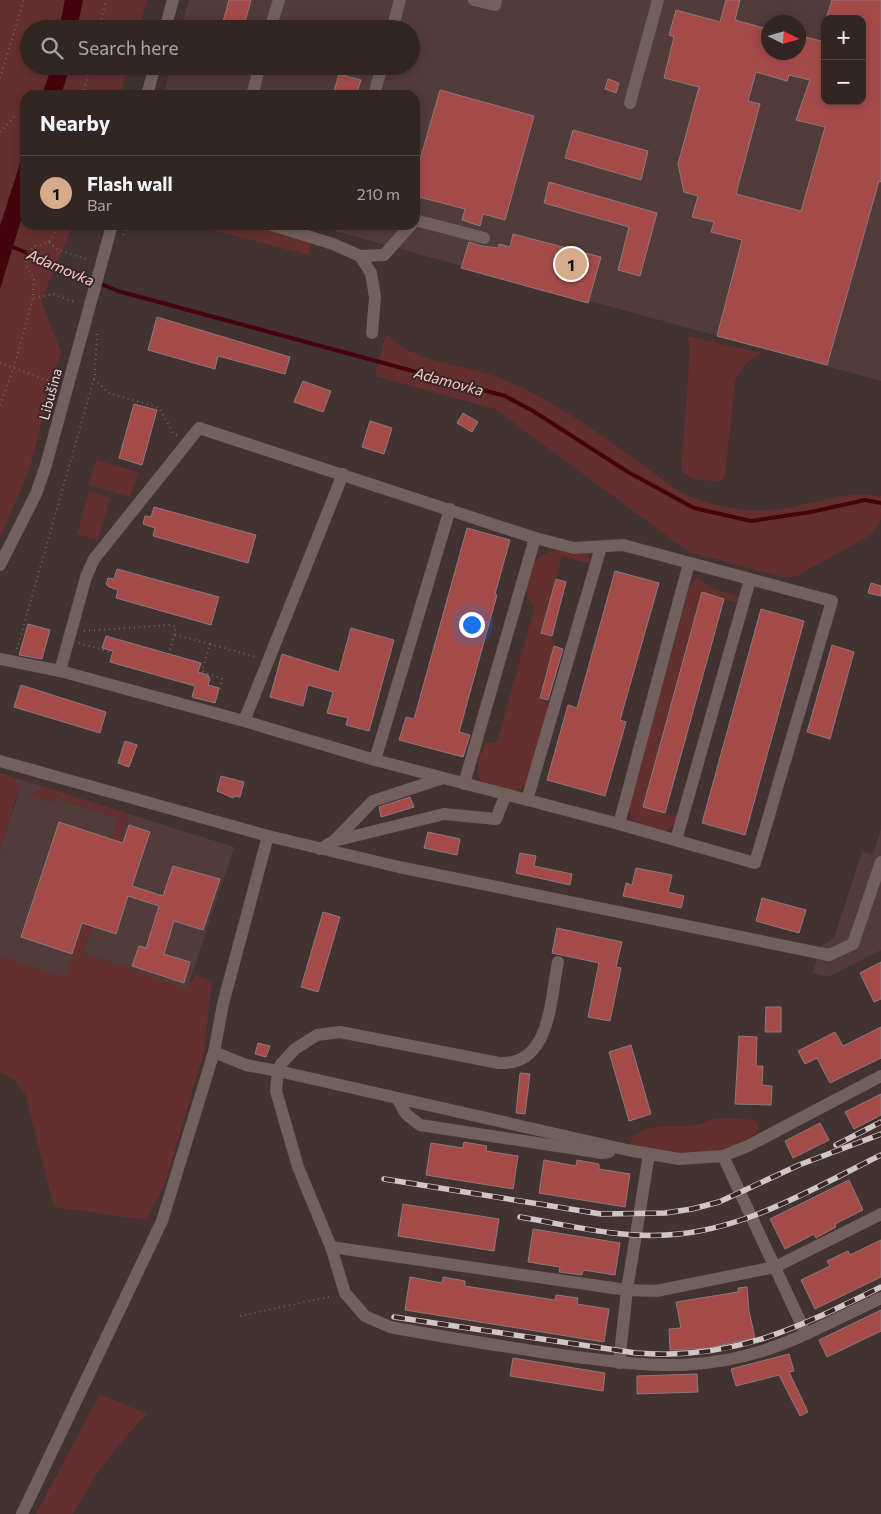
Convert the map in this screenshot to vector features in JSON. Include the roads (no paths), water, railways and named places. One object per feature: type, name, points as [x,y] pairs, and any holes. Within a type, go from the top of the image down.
[{"type":"street","points":[[168,20],[173,0]]},
{"type":"street","points":[[273,20],[279,0]]},
{"type":"street","points":[[394,20],[400,0]]},
{"type":"street","points":[[474,0],[495,5],[496,0]]},
{"type":"street","points":[[630,103],[658,0]]},
{"type":"street","points":[[148,90],[153,75]]},
{"type":"street","points":[[253,90],[258,75]]},
{"type":"street","points":[[375,90],[380,75]]},
{"type":"street","points":[[420,221],[484,238]]},
{"type":"street","name":"Libušina","points":[[0,565],[36,494],[111,230]]},
{"type":"street","points":[[288,230],[333,244],[360,256],[384,255],[406,230]]},
{"type":"street","points":[[360,256],[371,273],[375,297],[372,333]]},
{"type":"street","points":[[0,659],[13,664],[60,672],[213,712],[375,760],[619,824],[755,863],[832,601],[623,545],[574,548],[535,538],[199,428],[94,559],[86,577],[60,672]]},
{"type":"street","points":[[244,721],[343,474]]},
{"type":"street","points":[[375,760],[450,510]]},
{"type":"street","points":[[464,784],[535,538]]},
{"type":"street","points":[[527,800],[601,547]]},
{"type":"street","points":[[619,824],[689,563]]},
{"type":"street","points":[[676,840],[750,580]]},
{"type":"street","points":[[0,761],[320,849],[399,867],[829,955],[853,944],[881,862]]},
{"type":"street","points":[[334,841],[373,801],[443,778]]},
{"type":"street","points":[[320,849],[334,841],[444,814],[496,819],[506,794]]},
{"type":"street","points":[[22,1514],[162,1222],[214,1052],[223,1004],[268,836]]},
{"type":"street","points":[[558,962],[541,1041],[532,1052],[519,1061],[499,1063],[348,1032],[331,1032],[307,1040],[295,1049],[281,1064],[278,1071],[276,1091],[298,1166],[332,1247],[345,1293],[365,1316],[390,1327],[619,1363],[661,1366],[716,1362],[764,1352],[881,1298]]},
{"type":"street","points":[[214,1052],[246,1065],[627,1150],[679,1159],[723,1156],[748,1146],[881,1076]]},
{"type":"street","points":[[397,1098],[410,1119],[428,1126],[602,1153],[627,1150]]},
{"type":"street","points":[[619,1363],[627,1290],[648,1154]]},
{"type":"street","points":[[723,1156],[806,1334]]},
{"type":"street","points":[[332,1247],[627,1290],[656,1291],[775,1267],[881,1214]]},
{"type":"waterway","name":"Adamovka","points":[[8,245],[118,291],[505,396],[533,411],[628,472],[694,508],[751,521],[811,512],[865,500],[881,503]]},
{"type":"railway","points":[[836,1145],[881,1122]]},
{"type":"railway","points":[[384,1179],[601,1214],[665,1213],[719,1202],[799,1165],[881,1134]]},
{"type":"railway","points":[[520,1217],[630,1235],[666,1235],[695,1232],[723,1226],[777,1206],[881,1155]]},
{"type":"railway","points":[[394,1317],[636,1353],[671,1354],[703,1352],[763,1338],[821,1316],[881,1287]]},
{"type":"place","name":"Flash wall","points":[[571,264]]}]
